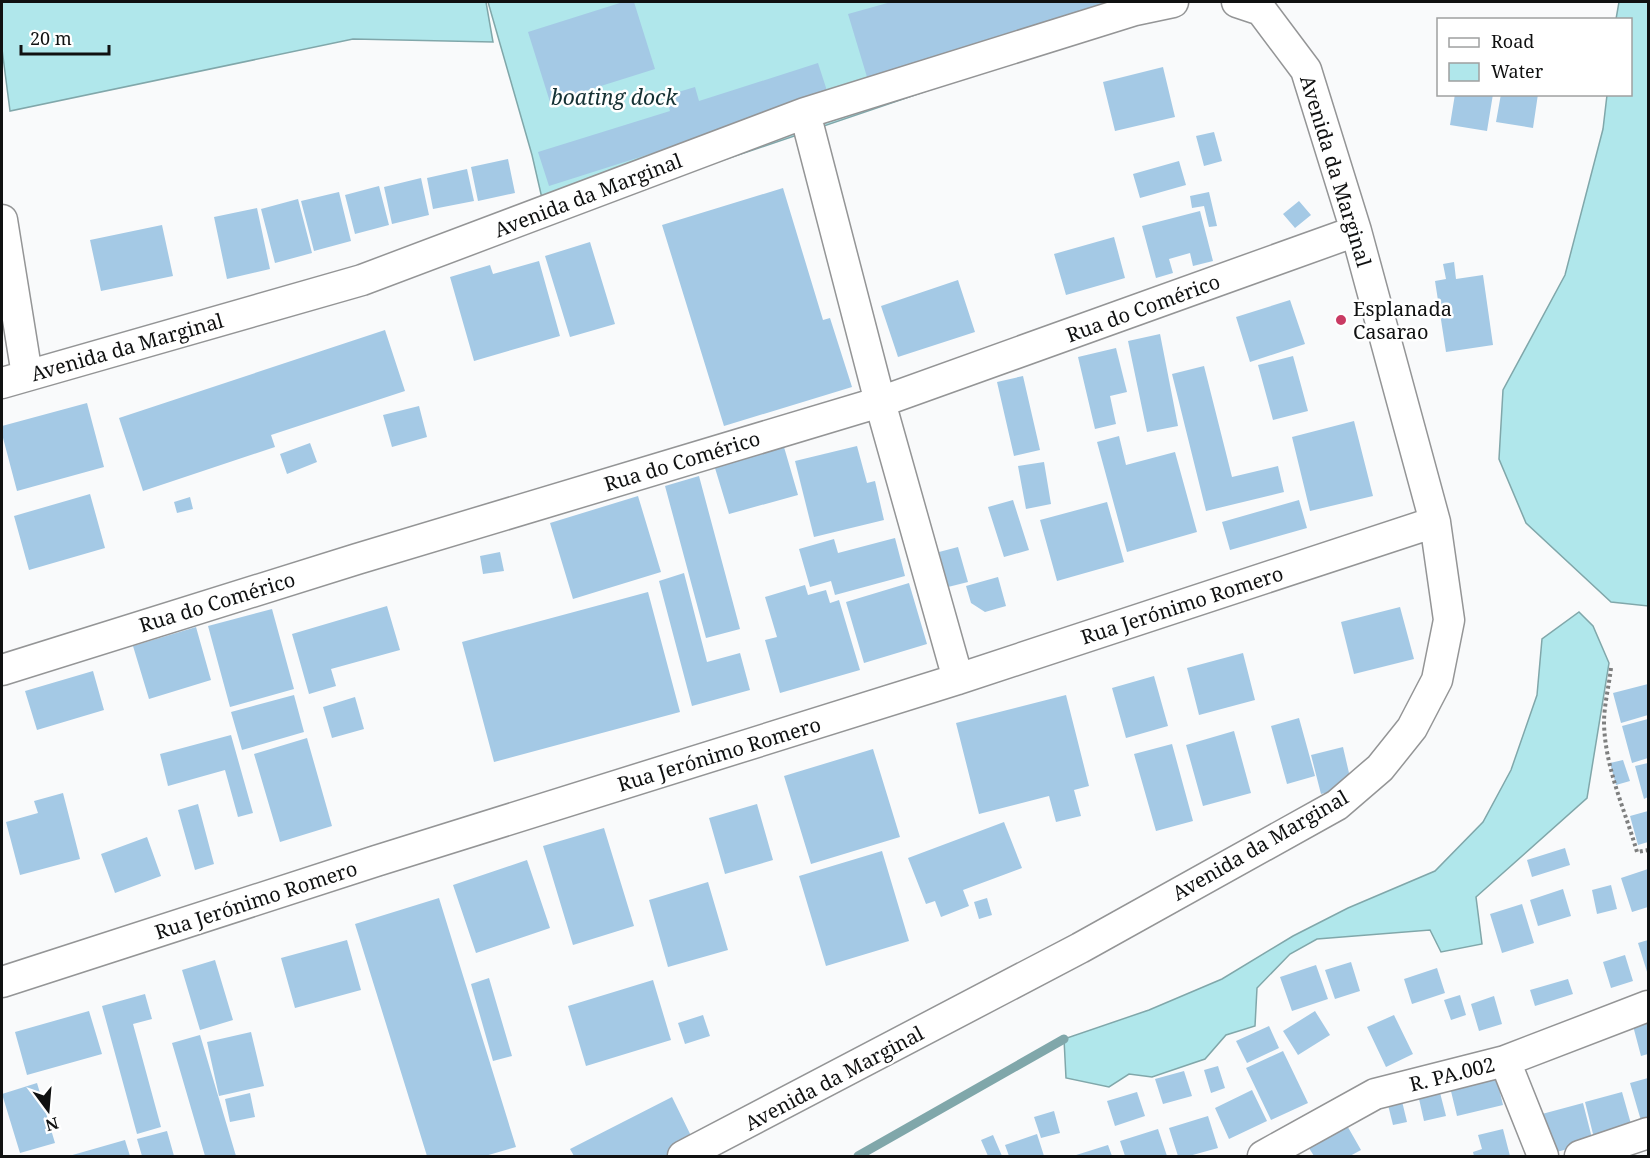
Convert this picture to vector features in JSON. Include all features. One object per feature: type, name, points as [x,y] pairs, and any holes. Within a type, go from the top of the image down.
[{"type":"street","name":"Avenida da Marginal","points":[[14,379],[362,280],[805,113],[1135,10],[1173,2]]},
{"type":"street","name":"Avenida da Marginal","points":[[683,1156],[1080,948],[1337,805],[1380,768],[1412,728],[1437,680],[1449,620],[1435,522],[1356,231],[1306,70],[1261,10],[1237,2]]},
{"type":"street","points":[[805,113],[880,402],[958,679]]},
{"type":"street","points":[[2,220],[14,379]]},
{"type":"street","name":"Rua do Comérico","points":[[2,670],[357,559],[880,402],[1356,231]]},
{"type":"street","name":"Rua Jerónimo Romero","points":[[2,982],[364,865],[958,679],[1435,522]]},
{"type":"street","name":"R. PA.002","points":[[1263,1156],[1375,1094],[1504,1061],[1648,1006]]},
{"type":"street","points":[[1504,1061],[1543,1156]]},
{"type":"street","points":[[1580,1156],[1648,1133]]},
{"type":"path","points":[[1611,668],[1604,723],[1611,777],[1638,852],[1648,850]]},
{"type":"water","points":[[2,2],[486,2],[493,42],[353,39],[10,111],[2,49]]},
{"type":"water","name":"boating dock","points":[[488,2],[1126,2],[1130,22],[547,220],[532,155]]},
{"type":"water","points":[[1619,2],[1648,2],[1648,606],[1611,602],[1526,523],[1499,459],[1503,390],[1565,275],[1603,129],[1607,96],[1632,96],[1632,18],[1616,18]]},
{"type":"water","points":[[1579,612],[1593,626],[1609,663],[1587,798],[1476,897],[1482,944],[1441,952],[1430,930],[1317,939],[1290,954],[1257,988],[1255,1026],[1226,1035],[1205,1059],[1152,1077],[1129,1074],[1109,1087],[1066,1078],[1064,1039],[1149,1010],[1222,979],[1293,936],[1348,908],[1435,871],[1483,822],[1511,770],[1537,695],[1542,639]]},
{"type":"building","points":[[623,2],[634,2],[655,69],[550,102],[528,32]]},
{"type":"building","points":[[891,2],[1125,2],[870,87],[848,14]]},
{"type":"building","points":[[818,63],[829,97],[549,186],[538,152],[670,111],[665,96],[695,87],[699,101]]},
{"type":"building","points":[[1163,67],[1175,117],[1115,131],[1103,82]]},
{"type":"building","points":[[1455,96],[1493,96],[1487,131],[1450,125]]},
{"type":"building","points":[[1501,96],[1538,96],[1533,128],[1496,122]]},
{"type":"building","points":[[1214,132],[1222,161],[1204,166],[1196,136]]},
{"type":"building","points":[[508,159],[515,193],[478,201],[471,167]]},
{"type":"building","points":[[1179,161],[1186,185],[1140,198],[1133,174]]},
{"type":"building","points":[[467,169],[474,201],[433,209],[427,178]]},
{"type":"building","points":[[421,178],[429,215],[392,224],[384,187]]},
{"type":"building","points":[[379,186],[389,225],[355,234],[345,195]]},
{"type":"building","points":[[783,188],[823,320],[830,318],[852,387],[724,426],[662,225]]},
{"type":"building","points":[[339,192],[351,241],[314,251],[301,201]]},
{"type":"building","points":[[1209,192],[1217,226],[1209,227],[1204,206],[1192,208],[1190,196]]},
{"type":"building","points":[[298,199],[312,253],[275,263],[261,209]]},
{"type":"building","points":[[1299,201],[1311,215],[1295,228],[1283,214]]},
{"type":"building","points":[[257,208],[270,269],[227,279],[214,217]]},
{"type":"building","points":[[1200,211],[1213,261],[1193,266],[1190,253],[1169,259],[1173,273],[1156,278],[1142,226]]},
{"type":"building","points":[[162,225],[173,276],[101,291],[90,240]]},
{"type":"building","points":[[1114,237],[1125,278],[1066,295],[1054,254]]},
{"type":"building","points":[[590,242],[615,324],[570,337],[545,256]]},
{"type":"building","points":[[539,261],[560,336],[474,361],[450,277],[490,265],[493,274]]},
{"type":"building","points":[[1454,262],[1456,279],[1483,275],[1493,345],[1446,352],[1435,281],[1446,279],[1443,264]]},
{"type":"building","points":[[958,280],[975,332],[898,357],[881,306]]},
{"type":"building","points":[[1290,300],[1305,344],[1250,362],[1236,317]]},
{"type":"building","points":[[385,330],[405,391],[271,435],[275,447],[143,491],[119,418]]},
{"type":"building","points":[[1160,334],[1178,426],[1147,432],[1128,341]]},
{"type":"building","points":[[1116,348],[1127,392],[1110,396],[1116,424],[1095,429],[1078,357]]},
{"type":"building","points":[[1293,356],[1308,411],[1273,420],[1258,365]]},
{"type":"building","points":[[1204,366],[1232,477],[1278,466],[1284,492],[1206,511],[1172,374]]},
{"type":"building","points":[[1023,376],[1040,450],[1014,456],[997,382]]},
{"type":"building","points":[[87,403],[104,467],[17,491],[2,426]]},
{"type":"building","points":[[419,406],[427,437],[392,447],[383,415]]},
{"type":"building","points":[[1354,421],[1373,496],[1310,511],[1292,437]]},
{"type":"building","points":[[1119,436],[1126,465],[1175,452],[1197,532],[1127,552],[1097,442]]},
{"type":"building","points":[[310,443],[317,462],[287,474],[280,454]]},
{"type":"building","points":[[857,446],[867,483],[875,481],[884,520],[814,537],[795,461]]},
{"type":"building","points":[[784,447],[798,495],[729,514],[715,468]]},
{"type":"building","points":[[1044,462],[1051,504],[1026,509],[1018,466]]},
{"type":"building","points":[[699,476],[740,629],[706,638],[665,486]]},
{"type":"building","points":[[90,494],[105,548],[29,570],[14,516]]},
{"type":"building","points":[[638,496],[661,572],[573,599],[550,523]]},
{"type":"building","points":[[190,497],[193,509],[177,513],[174,502]]},
{"type":"building","points":[[1013,500],[1029,550],[1004,557],[988,507]]},
{"type":"building","points":[[1299,500],[1307,528],[1230,550],[1222,522]]},
{"type":"building","points":[[1107,502],[1124,562],[1057,581],[1040,520]]},
{"type":"building","points":[[895,538],[905,576],[835,595],[831,581],[810,587],[799,549],[834,539],[838,553]]},
{"type":"building","points":[[958,547],[968,582],[948,587],[939,552]]},
{"type":"building","points":[[500,552],[504,571],[483,574],[480,556]]},
{"type":"building","points":[[684,573],[707,662],[740,653],[750,690],[692,706],[659,581]]},
{"type":"building","points":[[998,577],[1006,606],[985,612],[971,603],[966,586]]},
{"type":"building","points":[[909,583],[927,644],[864,663],[846,602]]},
{"type":"building","points":[[805,585],[808,595],[826,590],[830,603],[839,600],[860,670],[780,693],[765,640],[777,637],[765,597]]},
{"type":"building","points":[[648,592],[680,712],[494,762],[462,642]]},
{"type":"building","points":[[387,606],[400,650],[331,669],[336,686],[309,694],[292,634]]},
{"type":"building","points":[[1400,607],[1414,659],[1354,674],[1341,622]]},
{"type":"building","points":[[272,609],[294,689],[230,707],[208,626]]},
{"type":"building","points":[[196,627],[211,680],[149,699],[133,646]]},
{"type":"building","points":[[1243,653],[1255,700],[1199,715],[1187,668]]},
{"type":"building","points":[[93,671],[104,710],[37,730],[25,691]]},
{"type":"building","points":[[1154,676],[1168,726],[1126,738],[1112,688]]},
{"type":"building","points":[[1648,684],[1648,715],[1621,723],[1613,693]]},
{"type":"building","points":[[294,695],[304,732],[242,750],[231,712]]},
{"type":"building","points":[[1066,695],[1089,786],[1074,790],[1081,816],[1056,822],[1049,796],[979,814],[956,723]]},
{"type":"building","points":[[355,697],[364,729],[332,738],[323,707]]},
{"type":"building","points":[[1299,718],[1315,776],[1287,784],[1271,726]]},
{"type":"building","points":[[1648,719],[1648,758],[1632,763],[1622,726]]},
{"type":"building","points":[[1234,731],[1251,793],[1203,806],[1186,745]]},
{"type":"building","points":[[231,735],[253,813],[238,817],[225,770],[168,786],[160,754]]},
{"type":"building","points":[[307,738],[332,826],[280,842],[254,754]]},
{"type":"building","points":[[1172,744],[1193,821],[1156,831],[1134,754]]},
{"type":"building","points":[[1343,747],[1352,786],[1321,794],[1311,755]]},
{"type":"building","points":[[873,749],[900,837],[811,864],[784,776]]},
{"type":"building","points":[[1623,760],[1630,781],[1616,785],[1610,763]]},
{"type":"building","points":[[1648,763],[1648,797],[1644,799],[1635,766]]},
{"type":"building","points":[[63,793],[80,859],[20,875],[6,822],[38,813],[34,801]]},
{"type":"building","points":[[198,804],[214,864],[195,870],[178,810]]},
{"type":"building","points":[[757,804],[773,860],[725,874],[709,818]]},
{"type":"building","points":[[1648,811],[1648,842],[1638,845],[1630,816]]},
{"type":"building","points":[[1004,822],[1022,868],[963,890],[969,906],[941,917],[935,901],[926,904],[908,858]]},
{"type":"building","points":[[604,828],[634,926],[573,945],[543,846]]},
{"type":"building","points":[[147,837],[161,876],[115,893],[101,854]]},
{"type":"building","points":[[1565,848],[1570,865],[1532,877],[1527,860]]},
{"type":"building","points":[[882,851],[909,941],[826,966],[799,876]]},
{"type":"building","points":[[527,860],[550,928],[476,953],[453,885]]},
{"type":"building","points":[[1648,869],[1648,907],[1632,912],[1621,878]]},
{"type":"building","points":[[708,882],[728,950],[668,967],[649,900]]},
{"type":"building","points":[[1611,885],[1617,909],[1597,914],[1592,890]]},
{"type":"building","points":[[1563,889],[1571,916],[1538,926],[1530,900]]},
{"type":"building","points":[[439,898],[516,1147],[485,1156],[427,1156],[355,924]]},
{"type":"building","points":[[987,898],[992,915],[979,919],[974,902]]},
{"type":"building","points":[[1522,904],[1534,943],[1502,953],[1490,914]]},
{"type":"building","points":[[347,940],[361,990],[295,1008],[281,958]]},
{"type":"building","points":[[1648,940],[1648,975],[1638,943]]},
{"type":"building","points":[[1625,955],[1633,981],[1611,988],[1603,962]]},
{"type":"building","points":[[215,960],[233,1020],[200,1030],[182,970]]},
{"type":"building","points":[[1351,962],[1360,991],[1335,999],[1325,970]]},
{"type":"building","points":[[1316,965],[1328,999],[1292,1011],[1280,977]]},
{"type":"building","points":[[1437,968],[1445,993],[1412,1004],[1404,979]]},
{"type":"building","points":[[489,978],[512,1056],[493,1061],[471,984]]},
{"type":"building","points":[[1568,979],[1573,994],[1535,1006],[1530,990]]},
{"type":"building","points":[[653,980],[671,1040],[586,1066],[568,1006]]},
{"type":"building","points":[[145,994],[152,1019],[133,1024],[161,1127],[137,1134],[102,1006]]},
{"type":"building","points":[[1460,995],[1466,1015],[1451,1020],[1444,1000]]},
{"type":"building","points":[[1494,996],[1502,1024],[1479,1031],[1471,1004]]},
{"type":"building","points":[[89,1011],[102,1054],[27,1075],[15,1032]]},
{"type":"building","points":[[1315,1011],[1330,1035],[1298,1055],[1283,1031]]},
{"type":"building","points":[[703,1015],[710,1036],[685,1044],[678,1023]]},
{"type":"building","points":[[1394,1015],[1413,1054],[1386,1067],[1367,1027]]},
{"type":"building","points":[[1648,1018],[1648,1054],[1641,1056],[1632,1022]]},
{"type":"building","points":[[1269,1026],[1279,1048],[1247,1063],[1236,1041]]},
{"type":"building","points":[[251,1032],[264,1086],[219,1096],[207,1042]]},
{"type":"building","points":[[200,1035],[236,1156],[205,1156],[172,1043]]},
{"type":"building","points":[[1283,1051],[1308,1103],[1271,1120],[1246,1068]]},
{"type":"building","points":[[1218,1066],[1225,1088],[1211,1093],[1204,1070]]},
{"type":"building","points":[[1184,1071],[1192,1096],[1163,1104],[1155,1079]]},
{"type":"building","points":[[1495,1072],[1503,1105],[1457,1116],[1449,1083]]},
{"type":"building","points":[[1648,1078],[1648,1122],[1642,1124],[1630,1083]]},
{"type":"building","points":[[37,1083],[55,1143],[20,1153],[2,1094]]},
{"type":"building","points":[[1438,1085],[1446,1116],[1424,1121],[1417,1090]]},
{"type":"building","points":[[1252,1090],[1267,1121],[1229,1139],[1215,1108]]},
{"type":"building","points":[[1137,1092],[1145,1116],[1115,1126],[1107,1101]]},
{"type":"building","points":[[1622,1092],[1633,1131],[1595,1142],[1585,1102]]},
{"type":"building","points":[[250,1093],[255,1117],[230,1122],[225,1099]]},
{"type":"building","points":[[672,1097],[696,1146],[676,1156],[574,1156],[570,1149]]},
{"type":"building","points":[[1401,1097],[1407,1122],[1393,1125],[1387,1101]]},
{"type":"building","points":[[1583,1103],[1593,1142],[1553,1153],[1542,1114]]},
{"type":"building","points":[[1054,1111],[1060,1133],[1041,1138],[1034,1117]]},
{"type":"building","points":[[1208,1116],[1218,1148],[1189,1156],[1178,1156],[1169,1128]]},
{"type":"building","points":[[1345,1122],[1361,1150],[1350,1156],[1314,1156],[1307,1145]]},
{"type":"building","points":[[1158,1129],[1167,1156],[1125,1156],[1120,1141]]},
{"type":"building","points":[[1503,1129],[1510,1156],[1474,1156],[1473,1152],[1482,1149],[1478,1135]]},
{"type":"building","points":[[167,1131],[174,1156],[142,1156],[137,1139]]},
{"type":"building","points":[[1037,1134],[1044,1156],[1009,1156],[1005,1145]]},
{"type":"building","points":[[993,1135],[1002,1156],[988,1156],[981,1140]]},
{"type":"building","points":[[125,1140],[130,1156],[69,1156]]},
{"type":"building","points":[[1108,1145],[1112,1156],[1073,1156]]},
{"type":"waterway","points":[[858,1156],[1064,1039]]},
{"type":"place","name":"Esplanada Casarao","points":[[1341,320]]}]
